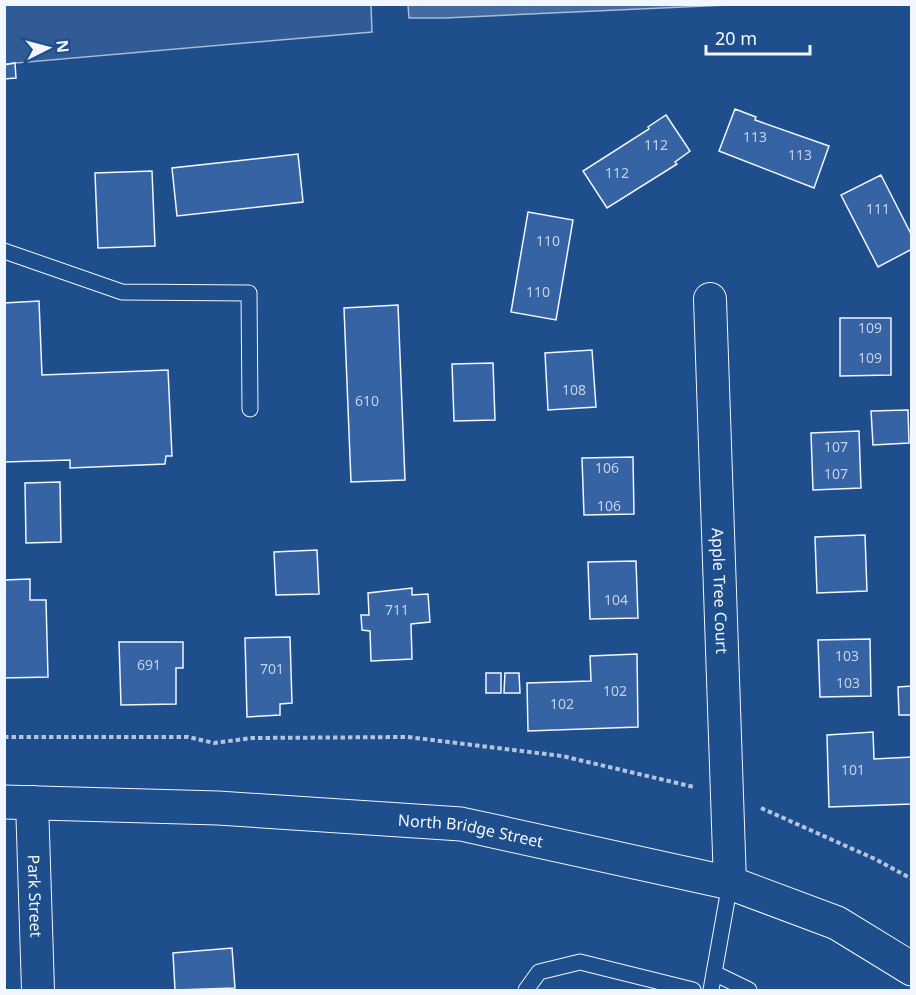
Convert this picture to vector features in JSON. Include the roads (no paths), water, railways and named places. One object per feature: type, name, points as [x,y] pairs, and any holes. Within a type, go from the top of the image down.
[{"type":"highway","name":"North Bridge Street","points":[[18,802],[218,808],[461,824],[730,883],[837,923],[912,969]]},
{"type":"street","name":"Apple Tree Court","points":[[710,299],[730,883]]},
{"type":"street","name":"Park Street","points":[[18,802],[38,990]]},
{"type":"lane","points":[[4,251],[122,292],[249,294],[250,409]]},
{"type":"lane","points":[[711,990],[730,883]]},
{"type":"lane","points":[[526,990],[539,972],[580,963],[693,990]]},
{"type":"lane","points":[[714,973],[749,990]]}]
